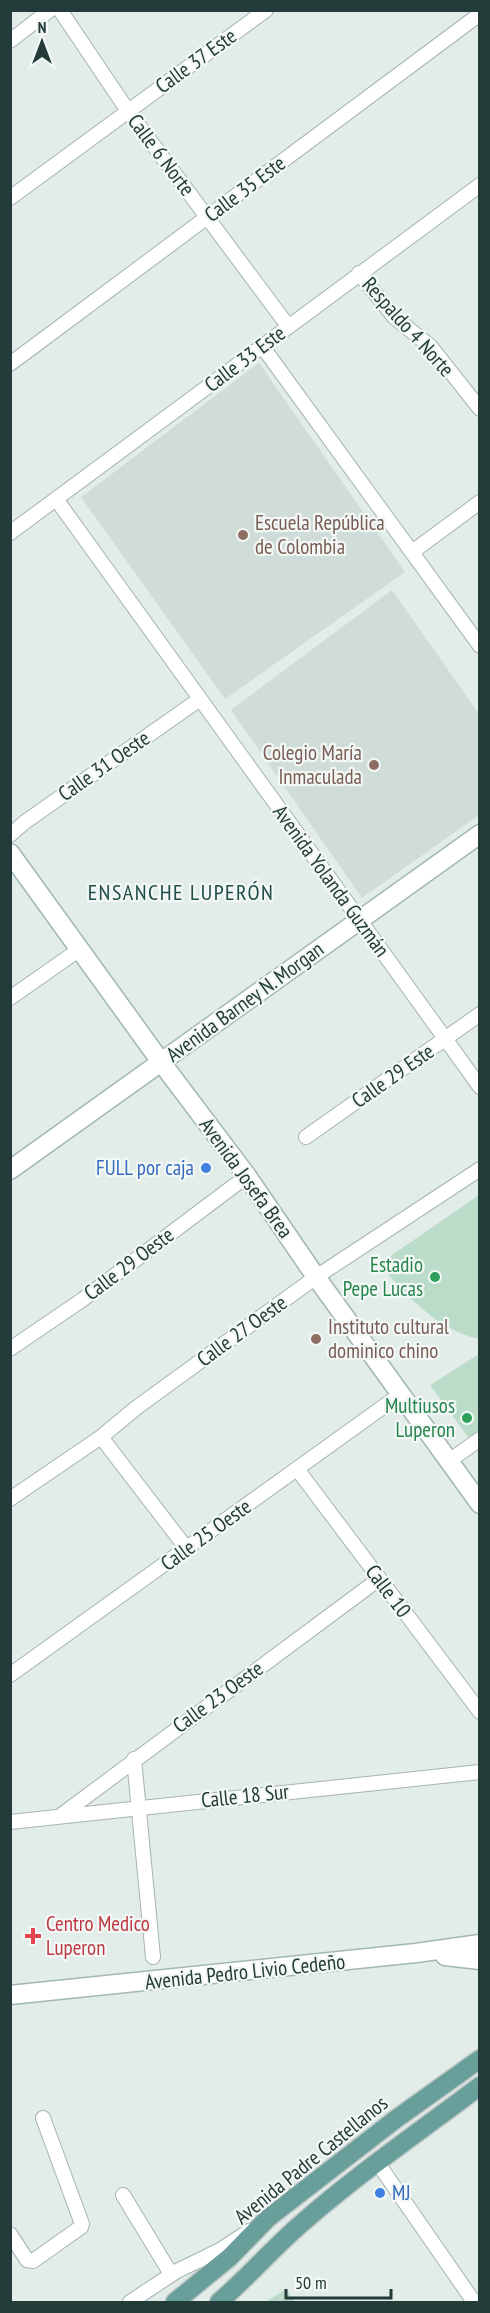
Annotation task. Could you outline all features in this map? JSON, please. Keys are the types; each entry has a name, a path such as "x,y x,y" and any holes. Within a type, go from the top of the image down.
{"main road":[{"name":"Avenida Barney N. Morgan","path":"10,1170 480,834"},
{"name":"Avenida Josefa Brea","path":"10,853 161,1062 247,1176 316,1277 480,1504"},
{"name":"Avenida Pedro Livio Cedeño","path":"10,1995 416,1953 480,1944"},
{"path":"416,1953 480,1960"},
{"name":"Avenida Padre Castellanos","path":"175,2302 230,2257 268,2218 396,2119 480,2059"},
{"name":"Avenida Padre Castellanos","path":"219,2302 253,2273 301,2224 377,2162 480,2086"}],"street":[{"path":"10,41 50,10"},
{"name":"Calle 6 Norte","path":"60,10 128,111 288,326"},
{"name":"Calle 37 Este","path":"10,198 266,10"},
{"name":"Calle 35 Este","path":"10,364 480,14"},
{"name":"Calle 33 Este","path":"10,533 480,185"},
{"name":"Respaldo 4 Norte","path":"359,273 394,317 431,347 480,409"},
{"path":"262,346 480,646"},
{"name":"Avenida Yolanda Guzmán","path":"56,499 480,1087"},
{"path":"412,552 480,502"},
{"name":"Calle 31 Oeste","path":"10,835 25,822 200,699"},
{"path":"10,998 80,949"},
{"name":"Calle 29 Este","path":"306,1137 480,1014"},
{"name":"Calle 27 Oeste","path":"12,1496 101,1437 136,1408 316,1277 480,1169"},
{"name":"Calle 29 Oeste","path":"10,1349 82,1300 247,1176"},
{"name":"Calle 25 Oeste","path":"10,1675 401,1394"},
{"path":"101,1437 187,1549"},
{"path":"449,1461 480,1438"},
{"name":"Calle 10","path":"297,1469 480,1712"},
{"name":"Calle 23 Oeste","path":"59,1817 379,1579"},
{"path":"134,1759 153,1957"},
{"name":"Calle 18 Sur","path":"10,1822 480,1772"},
{"path":"10,2234 27,2260 33,2261 82,2224 43,2118"},
{"path":"377,2162 474,2302"},
{"path":"123,2195 171,2274"},
{"path":"130,2302 171,2274 220,2250 268,2218"}],"shaded area":[{"name":"Escuela República de Colombia","path":"259,363 405,572 225,699 81,497"},
{"name":"Colegio María Inmaculada","path":"392,590 479,714 479,815 362,898 231,710"}],"green space":[{"name":"Estadio Pepe Lucas","path":"479,1195 479,1339 449,1328 423,1310 379,1264"},
{"name":"Multiusos Luperon","path":"479,1354 479,1452 430,1385"},
{"path":"286,2289 295,2302 265,2302"}],"place":[{"name":"Escuela República de Colombia","path":"243,535"},
{"name":"Colegio María Inmaculada","path":"374,765"},
{"name":"FULL por caja","path":"206,1168"},
{"name":"Estadio Pepe Lucas","path":"435,1277"},
{"name":"Instituto cultural dominico chino","path":"316,1339"},
{"name":"Multiusos Luperon","path":"467,1418"},
{"name":"Centro Medico Luperon","path":"33,1936"},
{"name":"MJ","path":"380,2193"}],"district":[{"name":"ENSANCHE LUPERÓN","path":"181,892"}]}
